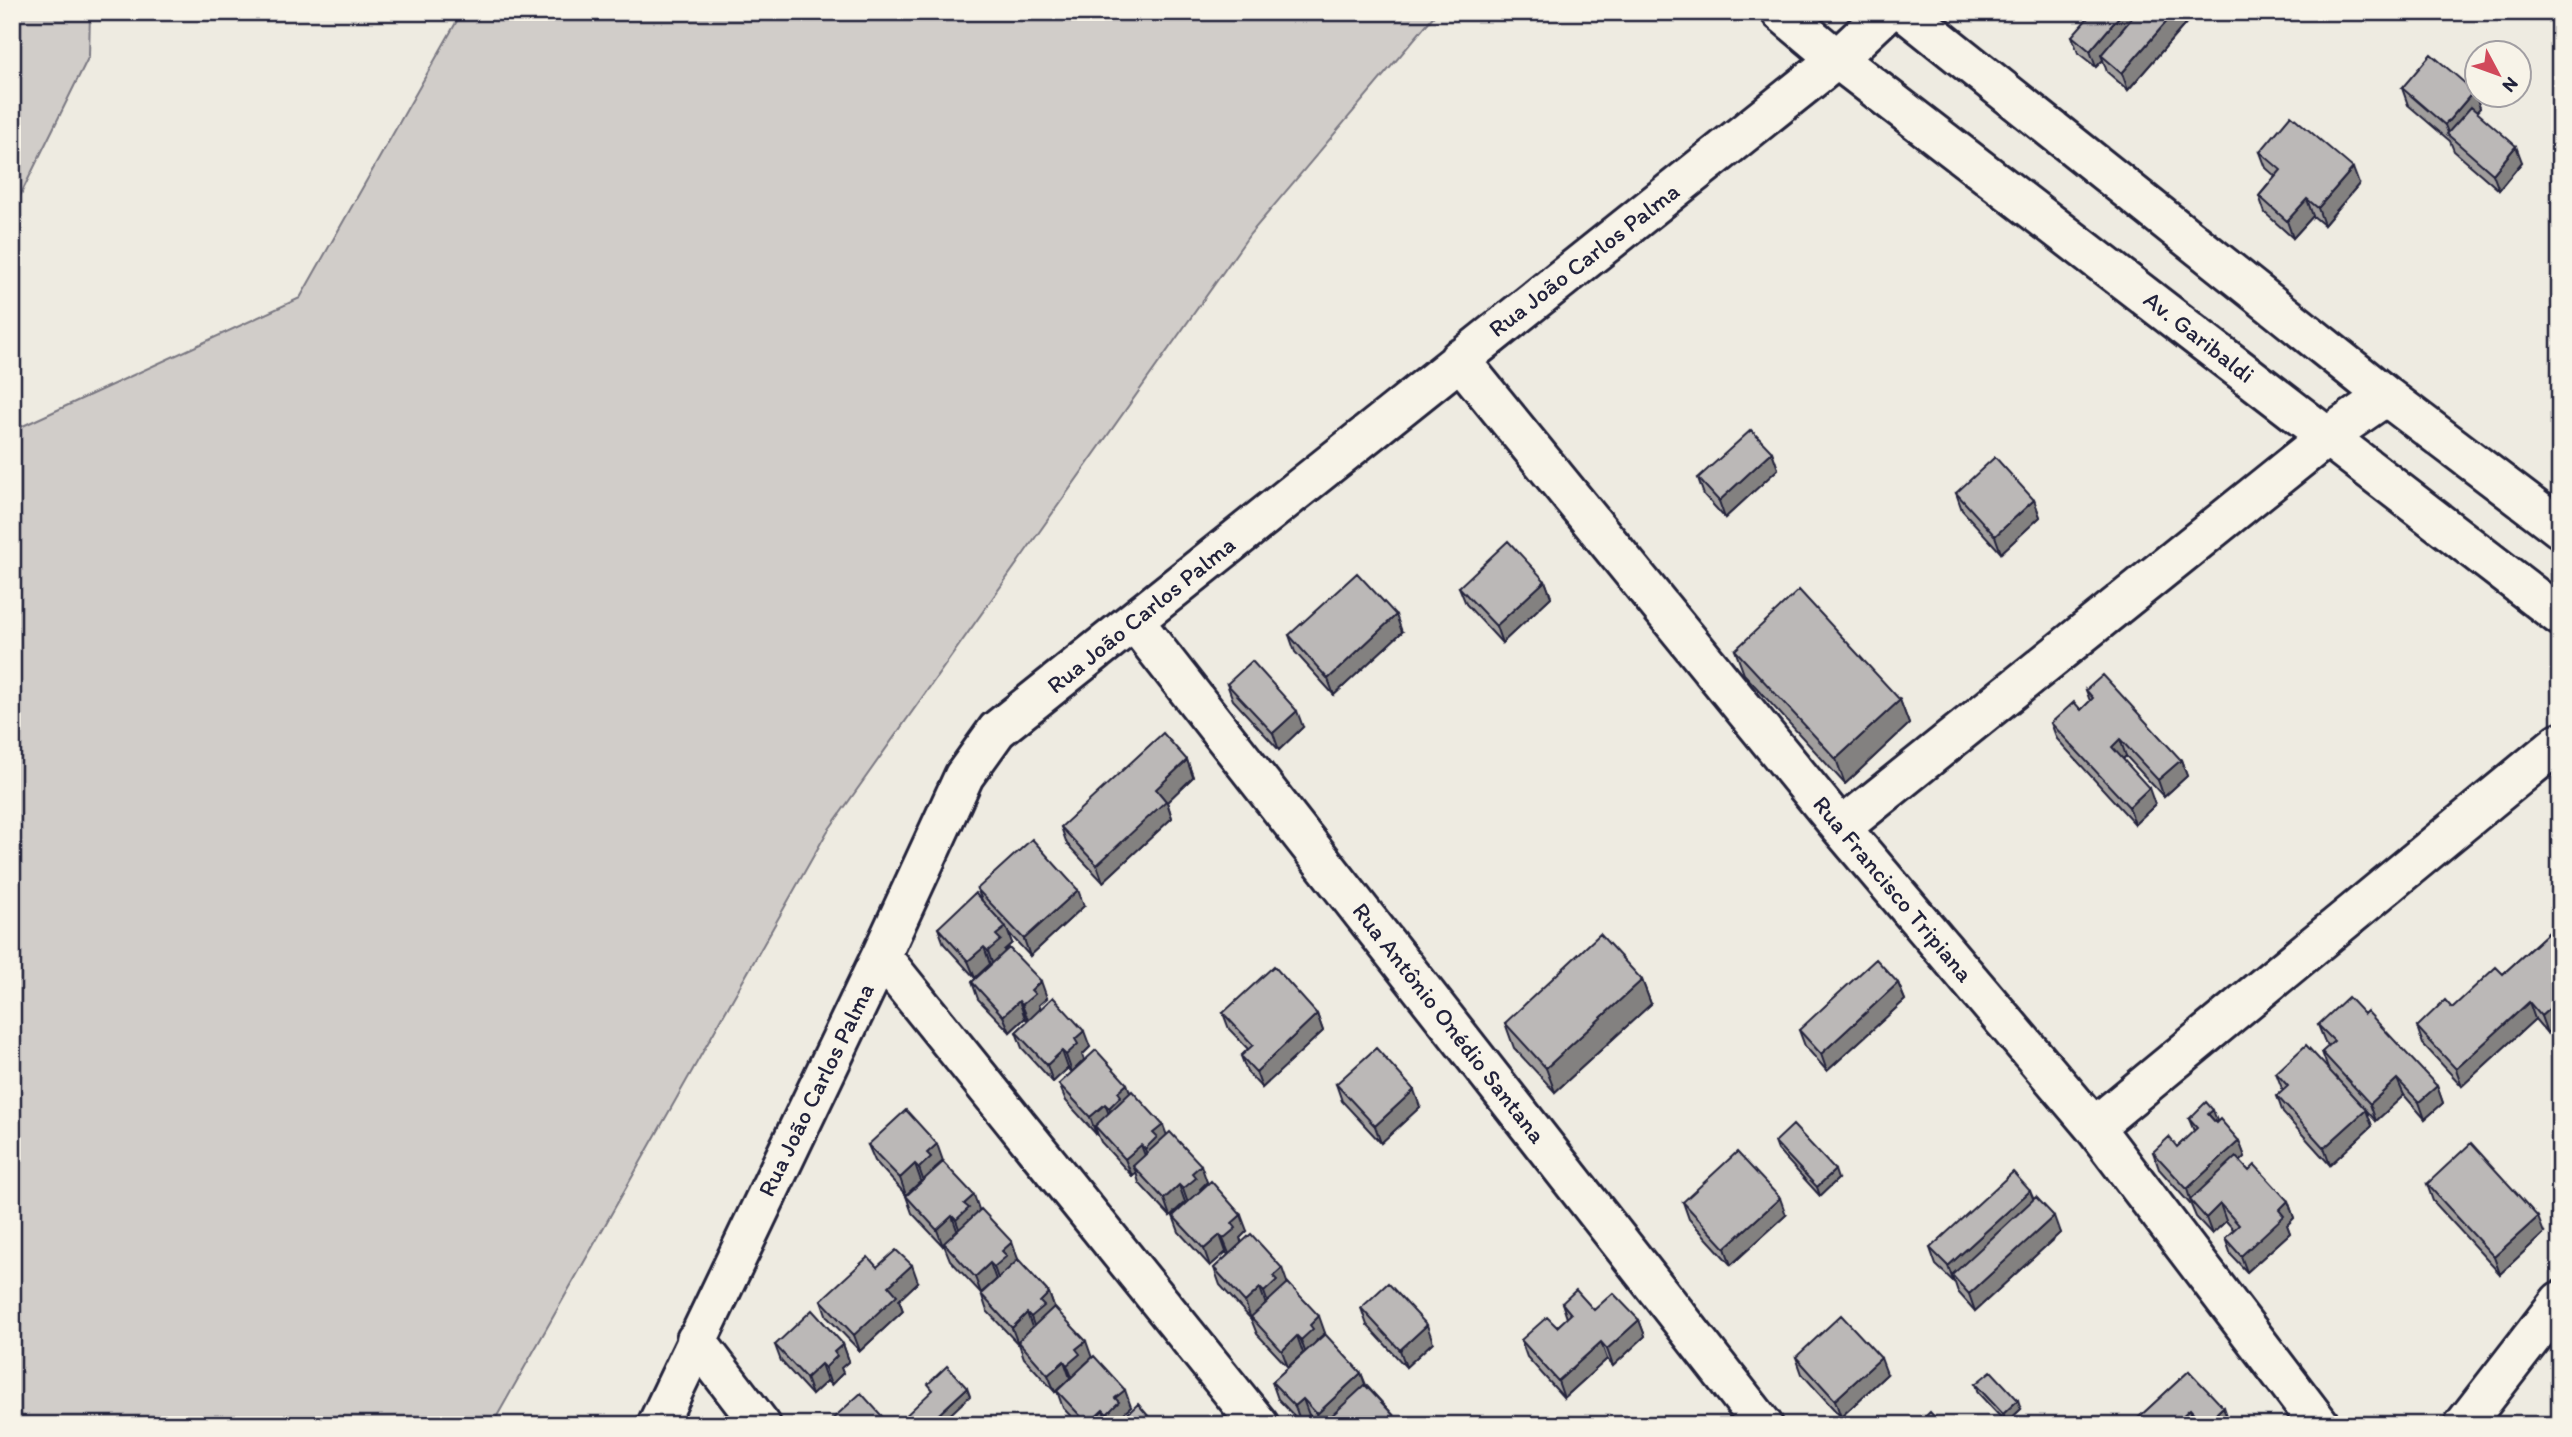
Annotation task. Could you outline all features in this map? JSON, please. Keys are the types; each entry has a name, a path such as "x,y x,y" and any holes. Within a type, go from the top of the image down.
{"street":[{"name":"Av. Garibaldi","path":"1781,12 1838,59 2560,616"},
{"name":"Rua João Carlos Palma","path":"657,1425 964,776 997,730 1838,59 1887,12"},
{"path":"1905,12 2386,396 2560,528"},
{"name":"Rua Francisco Tripiana","path":"1459,359 1841,828 2094,1127 2320,1425"},
{"path":"1841,828 2328,436 2386,396"},
{"name":"Rua Antônio Onédio Santana","path":"1134,621 1763,1425"},
{"path":"2094,1127 2560,743"},
{"path":"881,956 1259,1425"},
{"path":"2465,1425 2560,1301"},
{"path":"696,1340 761,1425"}],"shaded area":[{"path":"12,12 90,12 89,56 12,212"},
{"path":"462,12 1437,12 1250,234 827,832 492,1425 12,1425 12,431 300,298"}],"building":[{"path":"2093,12 2123,12 2090,51 2072,36"},
{"path":"2137,12 2175,12 2122,73 2101,55"},
{"path":"2431,54 2464,82 2464,103 2445,125 2402,88"},
{"path":"2472,108 2516,146 2493,174 2447,134"},
{"path":"2291,115 2353,168 2318,208 2307,199 2287,221 2259,196 2281,170 2260,152"},
{"path":"1751,430 1772,452 1719,501 1698,478"},
{"path":"1995,457 2034,500 1995,536 1956,493"},
{"path":"1508,541 1545,581 1496,626 1459,587"},
{"path":"1357,573 1396,615 1328,679 1289,635"},
{"path":"1799,590 1900,700 1836,759 1735,650"},
{"path":"1252,661 1297,711 1273,733 1227,684"},
{"path":"2103,675 2181,760 2158,780 2120,739 2112,747 2149,788 2129,807 2051,723 2074,702 2081,710 2093,698 2086,690"},
{"path":"1163,733 1187,760 1156,789 1166,801 1097,865 1061,827"},
{"path":"1032,839 1078,890 1024,939 977,889"},
{"path":"975,893 1006,927 996,935 1001,940 988,951 984,947 968,961 938,928"},
{"path":"2548,933 2560,945 2560,999 2541,1016 2529,1002 2456,1069 2417,1027 2445,1000 2452,1008 2496,967 2503,974"},
{"path":"1600,934 1642,980 1546,1068 1505,1023"},
{"path":"1009,948 1041,981 1031,990 1035,994 1022,1005 1019,1001 1003,1016 972,982"},
{"path":"1876,959 1898,983 1821,1054 1799,1030"},
{"path":"1274,966 1317,1014 1256,1072 1241,1056 1253,1045 1223,1013"},
{"path":"1053,997 1084,1031 1075,1039 1078,1044 1066,1055 1062,1051 1047,1065 1016,1032"},
{"path":"2348,997 2364,1014 2367,1011 2437,1086 2419,1102 2397,1079 2370,1104 2322,1052 2334,1041 2318,1025"},
{"path":"2306,1045 2366,1110 2324,1148 2277,1096 2288,1086 2276,1073"},
{"path":"1376,1048 1414,1090 1375,1126 1336,1084"},
{"path":"1096,1050 1127,1084 1118,1092 1121,1096 1109,1108 1105,1104 1090,1117 1059,1084"},
{"path":"1132,1091 1163,1125 1153,1133 1157,1137 1145,1149 1141,1145 1125,1159 1095,1126"},
{"path":"2206,1102 2213,1110 2208,1114 2216,1123 2220,1119 2239,1141 2187,1189 2153,1152 2169,1137 2177,1147 2197,1128 2189,1119"},
{"path":"906,1110 937,1144 927,1153 931,1157 919,1168 915,1164 900,1178 868,1145"},
{"path":"1793,1125 1835,1170 1817,1187 1775,1142"},
{"path":"1170,1132 1201,1165 1192,1173 1196,1178 1183,1189 1179,1185 1164,1199 1133,1166"},
{"path":"2471,1143 2538,1217 2494,1257 2427,1184"},
{"path":"1737,1152 1780,1198 1725,1248 1683,1202"},
{"path":"2236,1157 2249,1171 2255,1165 2288,1201 2279,1210 2284,1216 2241,1256 2225,1238 2239,1225 2220,1204 2206,1218 2190,1200"},
{"path":"943,1162 974,1195 964,1204 969,1208 956,1220 952,1216 937,1230 906,1196"},
{"path":"2013,1172 2030,1191 1948,1266 1930,1248"},
{"path":"1211,1181 1241,1215 1232,1223 1236,1228 1223,1239 1220,1235 1204,1249 1173,1216"},
{"path":"2036,1197 2054,1216 1969,1294 1952,1275"},
{"path":"981,1209 1012,1242 1002,1251 1007,1256 994,1267 990,1263 975,1277 944,1243"},
{"path":"1251,1234 1282,1268 1273,1276 1277,1280 1264,1292 1260,1288 1245,1302 1214,1268"},
{"path":"896,1250 912,1265 889,1286 897,1295 854,1335 821,1300 868,1257 877,1267"},
{"path":"1018,1260 1049,1293 1040,1302 1044,1306 1031,1317 1027,1313 1012,1328 981,1294"},
{"path":"1288,1283 1319,1316 1310,1325 1313,1329 1301,1340 1297,1336 1282,1351 1251,1317"},
{"path":"1388,1283 1427,1325 1400,1350 1361,1308"},
{"path":"1576,1290 1594,1310 1613,1293 1639,1320 1607,1349 1601,1342 1558,1381 1521,1340 1547,1317 1557,1327 1571,1314 1562,1303"},
{"path":"1054,1307 1086,1341 1076,1349 1080,1354 1067,1365 1064,1361 1048,1375 1018,1341"},
{"path":"812,1310 843,1344 834,1352 837,1356 825,1368 821,1364 806,1378 775,1345"},
{"path":"1841,1315 1881,1358 1835,1400 1796,1357"},
{"path":"1325,1334 1361,1373 1317,1414 1303,1399 1295,1406 1272,1382"},
{"path":"1094,1356 1125,1390 1115,1398 1119,1402 1107,1414 1103,1410 1088,1424 1057,1391"},
{"path":"947,1366 967,1388 927,1425 902,1425 899,1422 933,1390 928,1384"},
{"path":"1991,1371 2018,1400 2003,1414 1975,1384"},
{"path":"2189,1371 2223,1407 2204,1425 2192,1425 2198,1418 2190,1409 2180,1418 2186,1425 2142,1425 2137,1419"},
{"path":"1365,1385 1396,1418 1389,1425 1333,1425 1328,1419"},
{"path":"861,1393 890,1425 828,1423"},
{"path":"1138,1404 1156,1425 1116,1425"},
{"path":"1930,1412 1942,1425 1917,1425"}]}
